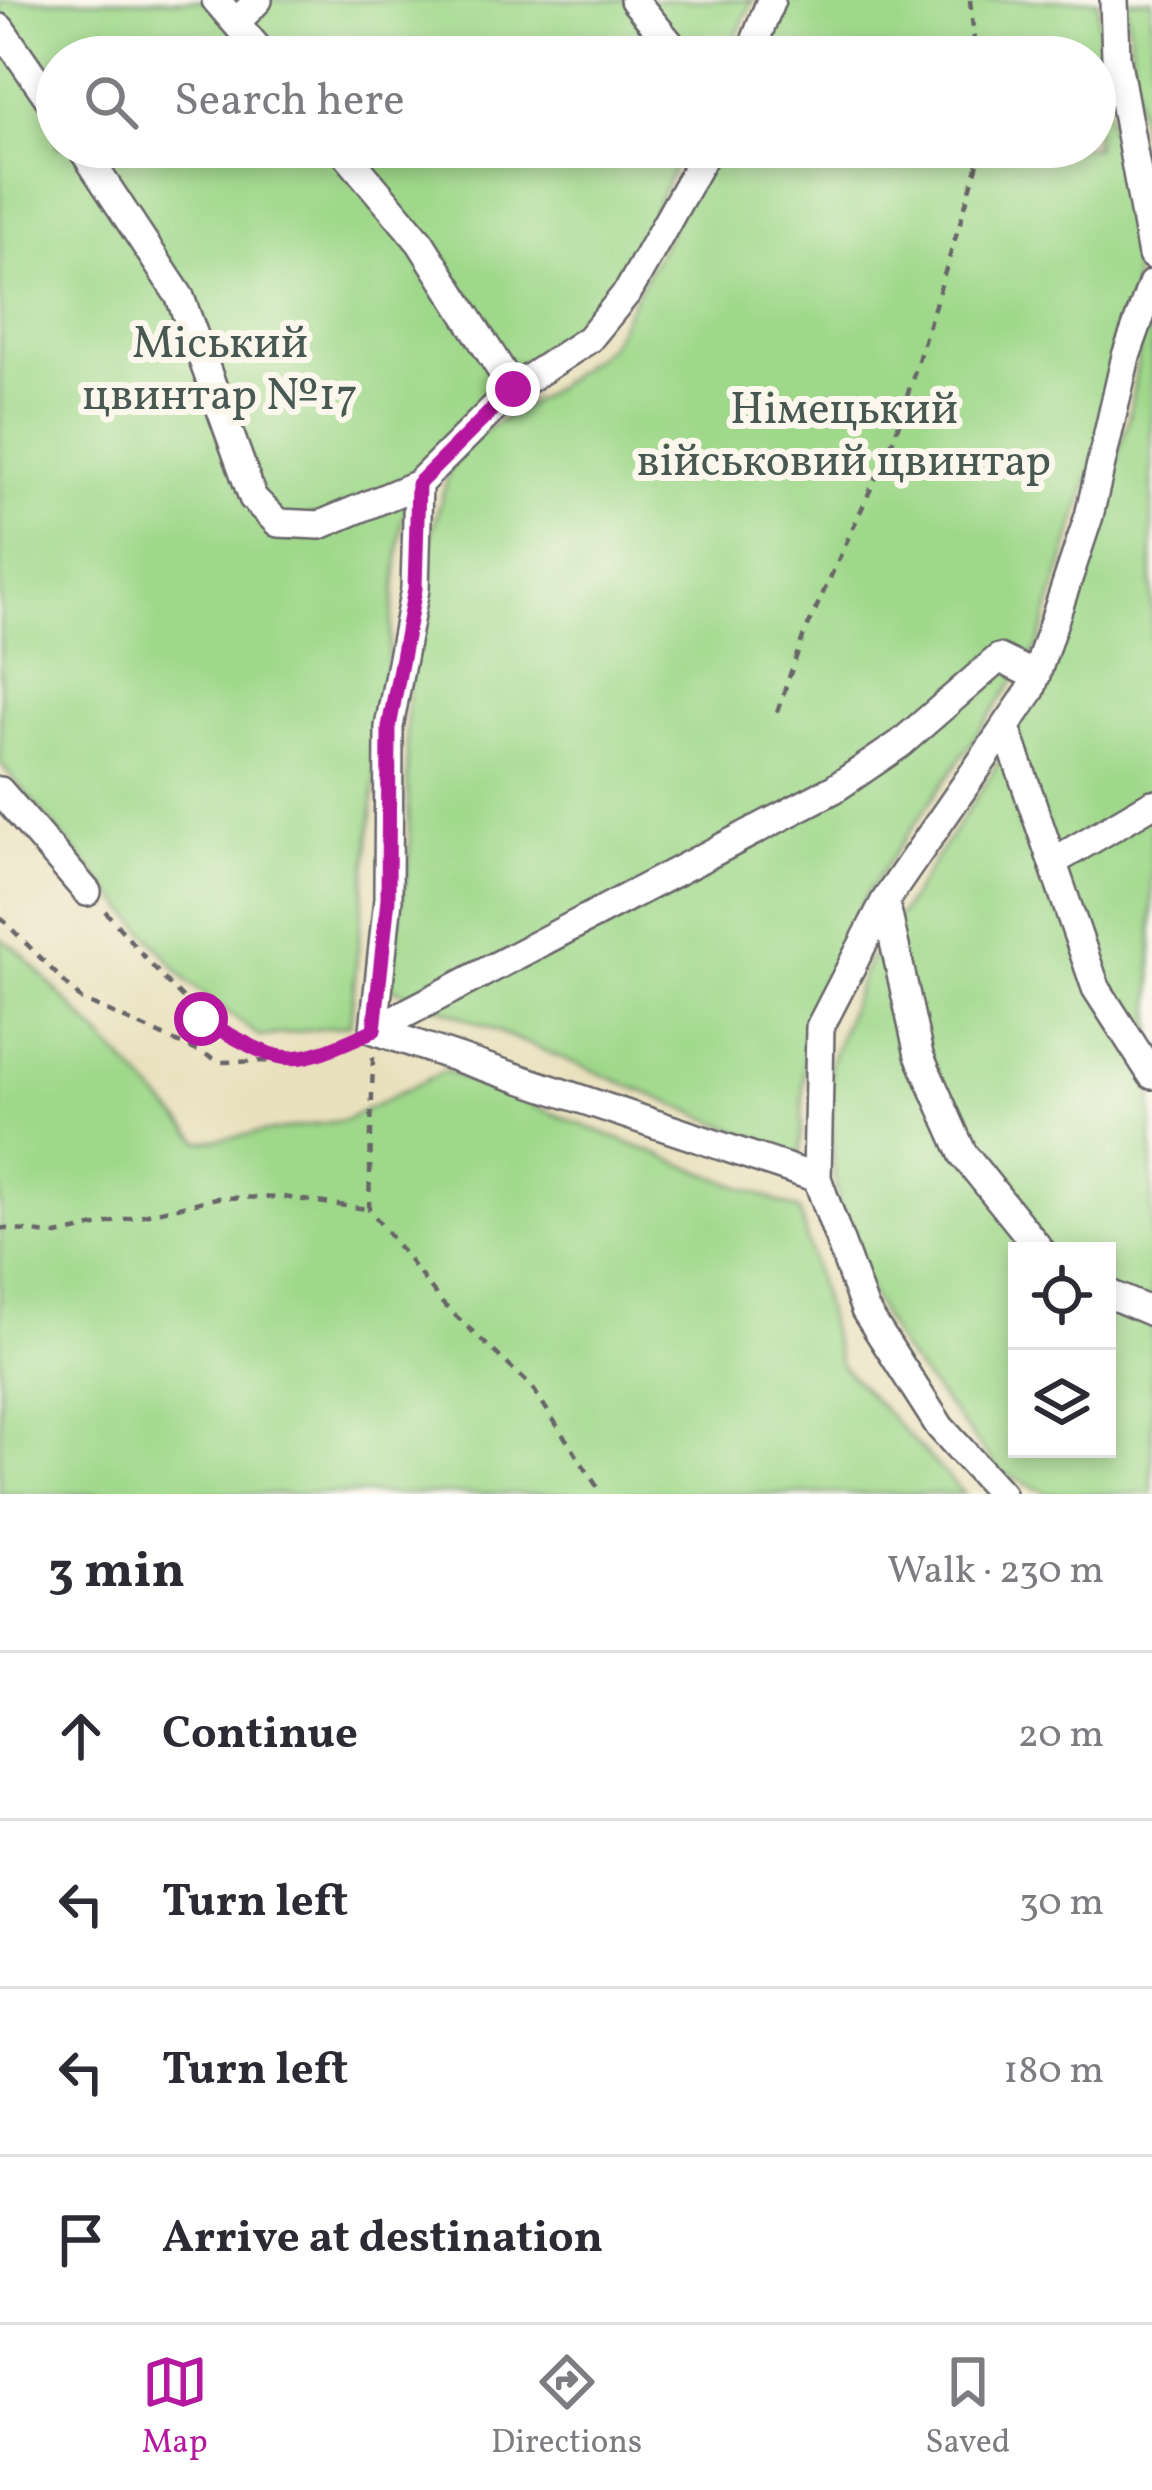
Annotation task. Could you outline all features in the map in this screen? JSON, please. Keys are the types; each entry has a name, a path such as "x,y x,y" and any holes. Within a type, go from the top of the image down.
{"lane":[{"path":"216,0 247,36"},
{"path":"236,23 258,0"},
{"path":"634,0 664,36"},
{"path":"757,36 771,0"},
{"path":"1114,0 1115,36"},
{"path":"0,28 36,80"},
{"path":"1116,57 1152,255"},
{"path":"95,168 180,297 253,498 278,523 320,525 418,484 513,389 589,339 629,290 697,168"},
{"path":"358,168 420,242 513,389"},
{"path":"1001,1494 940,1427 865,1310 817,1178 820,1027 884,901 1006,728 1036,676 1089,516 1126,356 1152,284"},
{"path":"374,1030 388,899 389,727 415,589 418,484"},
{"path":"374,1030 834,790 900,744 999,658 1036,676"},
{"path":"1006,728 1096,988 1152,1075"},
{"path":"0,791 87,892"},
{"path":"1053,862 1152,803"},
{"path":"884,901 919,1055 963,1154 1034,1242"},
{"path":"374,1030 817,1178"},
{"path":"1116,1297 1152,1312"}],"path":[{"path":"970,0 974,36"},
{"path":"777,712 802,638 895,436 977,168"},
{"path":"87,892 201,1019 279,1061"},
{"path":"0,917 82,1000 222,1062 320,1055 374,1030 369,1209 443,1304 532,1388 602,1494"},
{"path":"0,1228 57,1235 217,1198 283,1197 369,1209"}],"green space":[{"name":"Міський цвинтар №17","path":"0,0 753,0 736,36 36,36 36,168 674,168 613,297 530,362 419,474 402,521 350,1025 260,1037 188,982 0,763"},
{"name":"Німецький військовий цвинтар","path":"775,0 1098,0 1100,36 762,36"},
{"path":"1126,0 1152,0 1152,235"},
{"name":"Німецький військовий цвинтар","path":"1116,154 1135,254 1134,294 1108,415 1038,646 864,898 806,1038 800,1156 387,986 410,855 406,729 411,642 426,553 451,465 468,441 553,389 609,346 703,168 1116,168"},
{"path":"1152,269 1152,1494 1049,1494 1001,1472 899,1347 851,1257 834,1178 830,1065 865,968 992,773 1055,654 1128,422"},
{"path":"0,938 19,951 201,1142 345,1120 445,1071 799,1210 840,1364 964,1494 0,1494"}],"route":[{"path":"201,1019 279,1061 320,1055 374,1030 388,899 389,727 415,589 418,484 513,389"}]}
